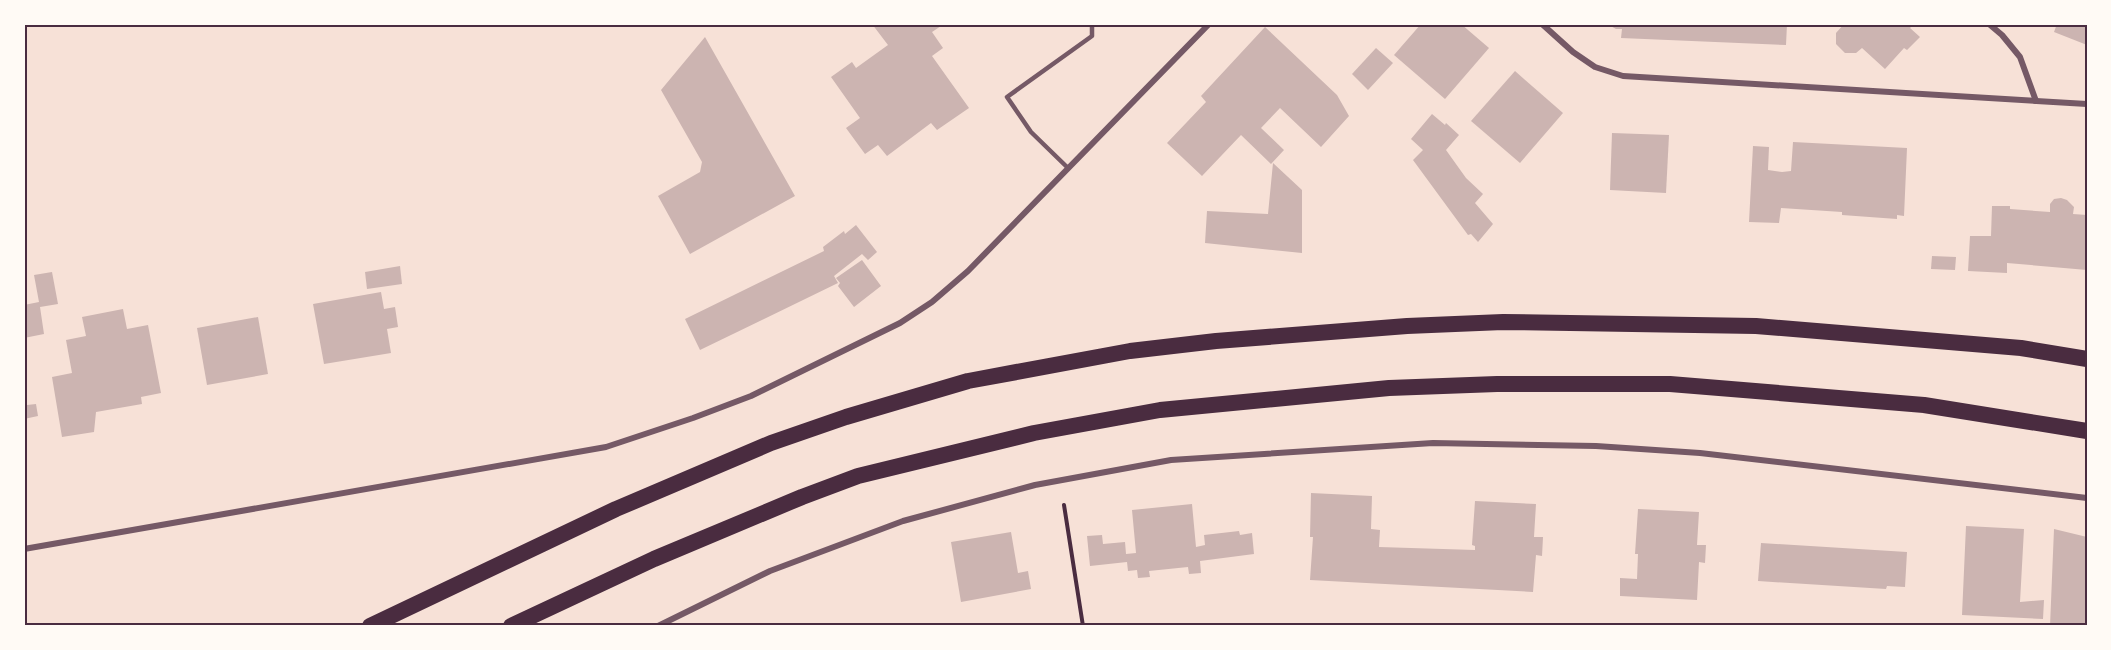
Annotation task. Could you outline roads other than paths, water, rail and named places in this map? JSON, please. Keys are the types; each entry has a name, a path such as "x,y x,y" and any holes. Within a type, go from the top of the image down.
{"highway":[{"path":"370,626 616,509 793,436 846,417 968,381 1130,351 1216,341 1383,328 1503,322 1755,326 2020,348 2087,350"},
{"path":"2020,348 2087,359"},
{"path":"511,626 654,558 802,496 858,476 1035,433 1160,410 1389,388 1497,384 1670,384 1924,405 2087,431"}],"street":[{"path":"24,549 606,447 751,396 900,323 932,302 968,271 1209,24"},
{"path":"1542,24 1573,52 1595,67 1623,76 2087,104"},
{"path":"1989,24 2002,35 2020,57 2036,101"},
{"path":"658,626 770,571 903,521 1035,485 1171,460 1433,443 1596,446 1700,453 2087,498"}],"lane":[{"path":"1068,168 1030,132 1007,97 1092,36 1092,24"}]}
